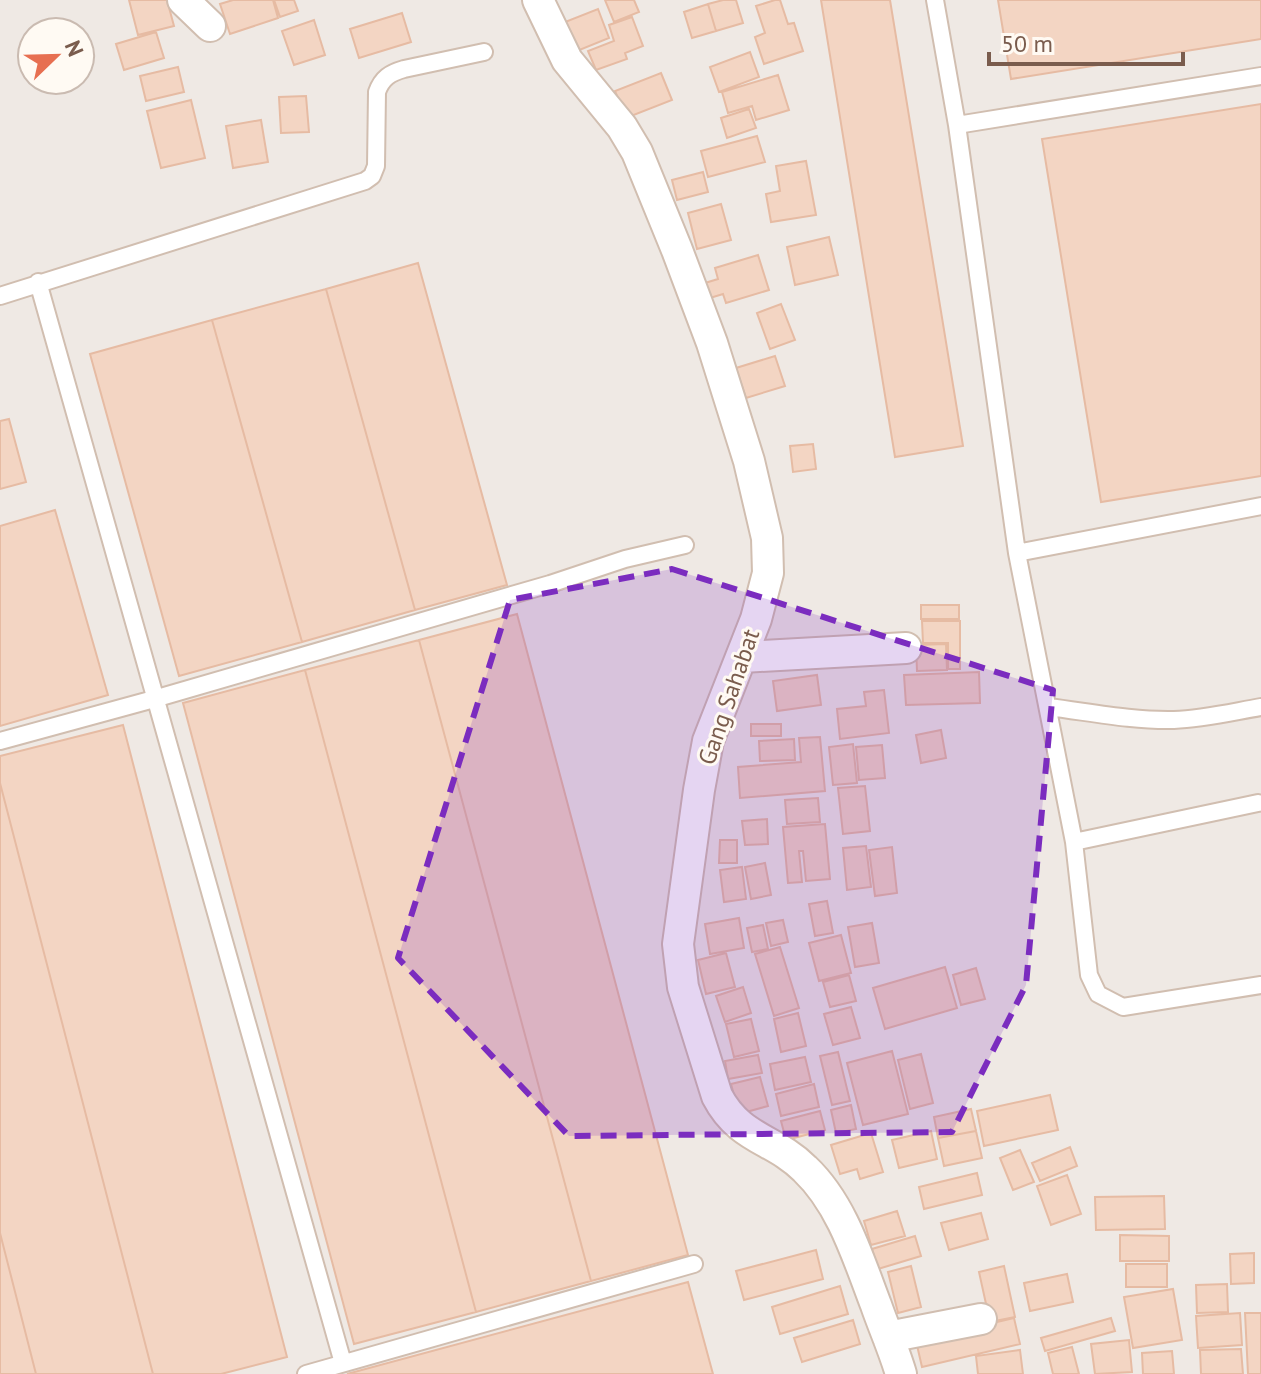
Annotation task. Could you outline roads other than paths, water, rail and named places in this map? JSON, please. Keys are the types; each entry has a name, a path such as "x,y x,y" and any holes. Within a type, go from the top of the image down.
{"street":[{"path":"183,0 210,26"},
{"name":"Gang Sahabat","path":"538,0 567,60 622,127 637,152 712,343 767,538 768,573 743,657 708,741 678,944 683,987 717,1096 725,1111 741,1127 804,1167 832,1202 858,1258 901,1374"},
{"path":"743,657 906,648"},
{"path":"888,1337 981,1319"}],"lane":[{"path":"935,0 957,125 1017,553 1074,842 1089,975 1098,994 1123,1007 1261,985"},
{"path":"0,296 365,181 372,176 376,166 377,92 381,81 404,69 484,52"},
{"path":"957,125 1261,76"},
{"path":"38,282 343,1363"},
{"path":"1017,553 1261,506"},
{"path":"0,741 154,699 625,559 685,545"},
{"path":"1048,707 1140,719 1173,720 1261,707"},
{"path":"1074,842 1258,803"},
{"path":"306,1374 694,1264"}]}
